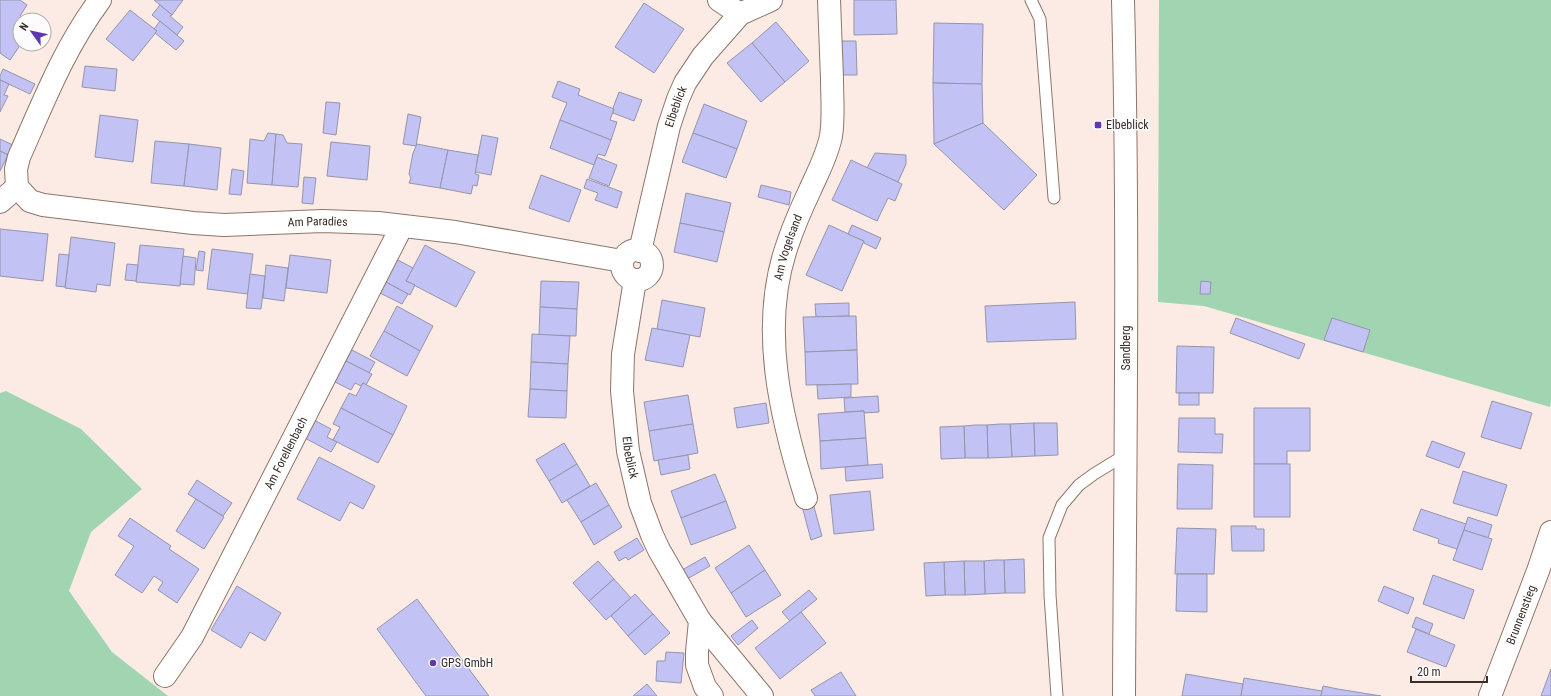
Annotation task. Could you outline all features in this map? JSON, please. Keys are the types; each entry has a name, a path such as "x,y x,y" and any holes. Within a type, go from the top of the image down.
{"street":[{"path":"0,202 17,187 16,169 19,157 54,78 72,41 100,0"},
{"path":"719,0 740,14"},
{"name":"Elbeblick","path":"762,696 700,621 652,535 640,503 629,456 624,415 622,374 625,338 635,280 646,277 650,273 652,267 652,261 646,253 631,256 678,99 685,83 703,56 740,14 771,0"},
{"name":"Am Vogelsand","path":"806,498 784,419 774,343 774,324 777,286 784,255 800,214 824,162 831,136 832,95 829,0"},
{"name":"Sandberg","path":"1123,0 1126,145 1124,696"},
{"name":"Am Paradies","path":"17,187 30,201 43,205 193,223 231,225 323,221 364,222 455,232 631,256"},
{"name":"Am Forellenbach","path":"165,676 192,637 402,226"},
{"name":"Brunnenstieg","path":"1490,696 1538,572 1551,532"},
{"path":"700,621 697,664 705,687 712,696"}],"lane":[{"path":"1031,0 1040,19 1054,198"},
{"path":"1057,696 1050,595 1049,538 1062,505 1079,486 1094,474 1125,455"}],"green space":[{"path":"1159,0 1551,0 1550,407 1204,306 1158,302"},
{"path":"6,391 81,429 142,489 91,532 69,591 112,652 168,696 0,696 0,393"}],"building":[{"path":"0,0 20,0 27,5 23,12 12,12 12,52 16,52 10,60 0,53"},
{"path":"154,0 183,0 172,15"},
{"path":"854,0 896,0 897,34 854,35"},
{"path":"644,3 684,29 654,73 615,47"},
{"path":"160,5 183,27 177,35 152,15"},
{"path":"130,10 157,31 133,61 106,39"},
{"path":"160,21 184,41 176,50 155,33 157,31 154,29"},
{"path":"776,22 809,61 785,82 752,43"},
{"path":"934,23 983,24 982,84 933,83"},
{"path":"841,41 856,41 857,75 841,75"},
{"path":"752,43 785,82 761,102 727,63"},
{"path":"85,66 117,69 115,91 82,87"},
{"path":"3,69 35,84 30,94 0,80"},
{"path":"0,80 9,84 4,95 8,96 0,112"},
{"path":"558,81 580,89 578,95 614,109 610,120 617,122 611,140 560,120 567,103 552,97"},
{"path":"933,83 982,84 983,123 934,144"},
{"path":"619,92 642,100 634,121 613,113 613,108"},
{"path":"326,102 340,103 336,135 323,133"},
{"path":"704,104 747,121 737,149 693,133"},
{"path":"408,114 421,117 416,146 403,144"},
{"path":"100,115 138,120 133,162 95,157"},
{"path":"560,120 611,140 605,156 598,154 594,165 550,148"},
{"path":"983,123 1037,175 1004,210 934,144"},
{"path":"268,133 276,134 272,185 247,183 250,139 264,141"},
{"path":"693,133 737,149 726,178 682,162"},
{"path":"276,134 283,135 287,143 302,144 298,187 272,185"},
{"path":"482,135 498,138 491,175 475,172"},
{"path":"0,139 13,145 8,155 0,151"},
{"path":"155,141 189,144 184,186 151,183"},
{"path":"331,142 370,146 367,180 327,176"},
{"path":"189,144 221,148 217,190 184,186"},
{"path":"417,144 448,150 440,188 409,183 411,178 409,174 413,153"},
{"path":"448,150 478,155 475,174 479,175 477,186 473,185 471,194 440,188"},
{"path":"0,151 8,155 0,171"},
{"path":"875,153 906,155 906,164 898,182 867,168"},
{"path":"597,157 617,165 609,186 589,178"},
{"path":"851,160 902,184 895,201 888,198 877,221 832,200"},
{"path":"232,169 244,171 241,195 229,194"},
{"path":"541,175 581,190 569,222 529,208"},
{"path":"304,177 316,178 313,204 302,203"},
{"path":"587,179 622,192 617,208 595,200 598,193 584,188"},
{"path":"761,185 791,192 789,205 758,197"},
{"path":"686,193 731,203 724,232 680,223"},
{"path":"680,223 724,232 717,262 674,252"},
{"path":"829,225 864,241 842,291 806,275"},
{"path":"852,225 881,238 876,249 864,243 864,241 848,234"},
{"path":"0,229 48,234 43,281 0,276"},
{"path":"71,237 115,243 110,286 97,284 96,292 65,288"},
{"path":"140,245 184,249 180,286 136,282"},
{"path":"425,245 475,272 456,307 406,281"},
{"path":"212,249 253,254 248,294 207,289"},
{"path":"199,251 205,252 203,271 196,270"},
{"path":"59,254 69,255 65,287 56,286"},
{"path":"290,255 331,260 327,293 286,288"},
{"path":"183,256 196,258 194,285 180,284"},
{"path":"396,259 413,268 406,281 415,285 410,295 384,281"},
{"path":"127,264 138,265 136,281 125,280"},
{"path":"266,265 288,268 284,301 263,298"},
{"path":"250,274 265,276 261,309 246,308"},
{"path":"384,281 408,294 402,304 378,292"},
{"path":"541,281 579,282 577,309 540,307"},
{"path":"1201,281 1211,282 1210,294 1200,294"},
{"path":"662,300 705,308 700,337 657,329"},
{"path":"1075,302 1076,339 987,342 985,306"},
{"path":"849,303 849,316 816,317 815,304"},
{"path":"397,306 433,326 420,351 384,331"},
{"path":"540,307 577,309 576,336 539,335"},
{"path":"856,316 857,350 805,352 803,317"},
{"path":"1236,318 1305,344 1299,359 1230,333"},
{"path":"1332,318 1370,330 1363,352 1324,340"},
{"path":"652,328 690,335 683,367 645,360"},
{"path":"384,331 420,351 407,376 370,356"},
{"path":"532,334 570,336 568,364 531,362"},
{"path":"1177,346 1214,347 1213,393 1176,393"},
{"path":"350,349 375,362 369,373 344,360"},
{"path":"857,350 858,384 806,385 805,352"},
{"path":"344,360 372,374 366,385 363,383 361,386 355,383 351,390 333,381"},
{"path":"531,362 568,364 567,391 530,389"},
{"path":"363,383 407,406 393,435 341,408 349,393 356,396"},
{"path":"851,384 851,397 818,399 817,385"},
{"path":"530,389 567,391 566,418 528,417"},
{"path":"1179,393 1199,393 1199,405 1179,405"},
{"path":"688,395 693,424 649,431 644,402"},
{"path":"878,396 879,412 845,412 844,398"},
{"path":"1492,401 1532,413 1521,449 1481,437"},
{"path":"766,403 769,423 737,428 734,408"},
{"path":"341,408 393,435 378,463 333,440 340,427 333,424"},
{"path":"1254,408 1310,408 1310,451 1287,451 1287,464 1254,464"},
{"path":"864,411 866,438 820,441 818,414"},
{"path":"1179,418 1215,418 1215,434 1223,434 1222,453 1178,452"},
{"path":"312,419 331,429 327,437 337,442 331,452 303,437"},
{"path":"1034,423 1035,456 1012,457 1010,424"},
{"path":"1034,423 1057,423 1058,455 1035,456"},
{"path":"693,424 698,453 654,461 649,431"},
{"path":"1010,424 1012,457 988,458 987,425"},
{"path":"987,425 988,458 965,458 964,426"},
{"path":"964,426 965,458 941,459 940,427"},
{"path":"866,438 868,465 821,469 820,441"},
{"path":"1432,441 1465,453 1459,468 1426,456"},
{"path":"564,443 577,464 549,481 536,460"},
{"path":"688,455 690,469 661,475 658,460"},
{"path":"319,457 375,486 363,509 350,502 340,521 297,499"},
{"path":"577,464 590,486 562,503 549,481"},
{"path":"882,464 883,478 846,481 845,467"},
{"path":"1178,464 1213,465 1212,509 1177,509"},
{"path":"1254,464 1290,464 1290,517 1254,517"},
{"path":"1463,471 1507,485 1497,516 1453,503"},
{"path":"715,474 726,501 681,518 671,491"},
{"path":"197,480 232,503 223,516 188,494"},
{"path":"596,483 609,505 581,522 567,500"},
{"path":"870,491 874,530 834,534 830,495"},
{"path":"196,499 224,517 204,549 176,531"},
{"path":"726,501 736,528 691,545 681,518"},
{"path":"813,503 822,536 811,540 802,506"},
{"path":"609,505 622,527 594,545 581,522"},
{"path":"1421,509 1466,524 1457,549 1438,543 1439,539 1413,530"},
{"path":"1468,517 1492,525 1488,538 1464,530"},
{"path":"130,518 171,546 169,549 199,569 177,603 158,590 163,582 154,576 142,593 115,575 134,546 118,536"},
{"path":"1231,526 1256,526 1256,529 1264,529 1264,551 1232,551"},
{"path":"1177,528 1216,529 1214,574 1175,574"},
{"path":"1464,530 1492,539 1482,570 1453,560"},
{"path":"637,538 644,550 628,560 626,557 619,561 614,552"},
{"path":"749,545 765,570 731,593 715,568"},
{"path":"705,557 710,566 687,579 682,570"},
{"path":"1024,559 1025,593 1005,593 1004,560"},
{"path":"1004,560 1005,593 985,594 984,561"},
{"path":"598,561 614,579 589,601 573,583"},
{"path":"964,561 984,561 985,594 965,595"},
{"path":"964,561 965,595 945,595 944,562"},
{"path":"944,562 945,595 926,596 924,563"},
{"path":"765,570 781,595 746,617 731,593"},
{"path":"1177,574 1207,574 1207,612 1176,611"},
{"path":"1433,575 1474,590 1464,619 1423,604"},
{"path":"614,579 631,598 606,620 589,601"},
{"path":"237,586 281,613 265,641 250,632 241,648 211,630"},
{"path":"1384,586 1414,598 1408,614 1378,601"},
{"path":"809,590 817,599 790,621 782,612"},
{"path":"635,594 653,614 628,636 611,616"},
{"name":"GPS GmbH","path":"417,599 489,696 426,696 377,629"},
{"path":"801,612 826,643 780,679 755,648"},
{"path":"653,614 670,633 645,655 628,636"},
{"path":"1416,617 1433,624 1429,634 1412,627"},
{"path":"752,620 758,628 738,645 731,636"},
{"path":"1416,629 1455,645 1446,667 1407,652"},
{"path":"666,652 684,653 681,683 656,681 657,661 665,661"},
{"path":"1551,669 1551,696 1541,696"},
{"path":"841,672 856,696 815,696 811,690"},
{"path":"1186,674 1243,684 1241,696 1182,696"},
{"path":"1244,678 1322,691 1321,696 1241,696"},
{"path":"647,684 657,696 633,696"},
{"path":"1323,686 1338,689 1381,696 1321,696"}],"place":[{"name":"Elbeblick","path":"1098,125"},
{"name":"GPS GmbH","path":"433,663"}]}
